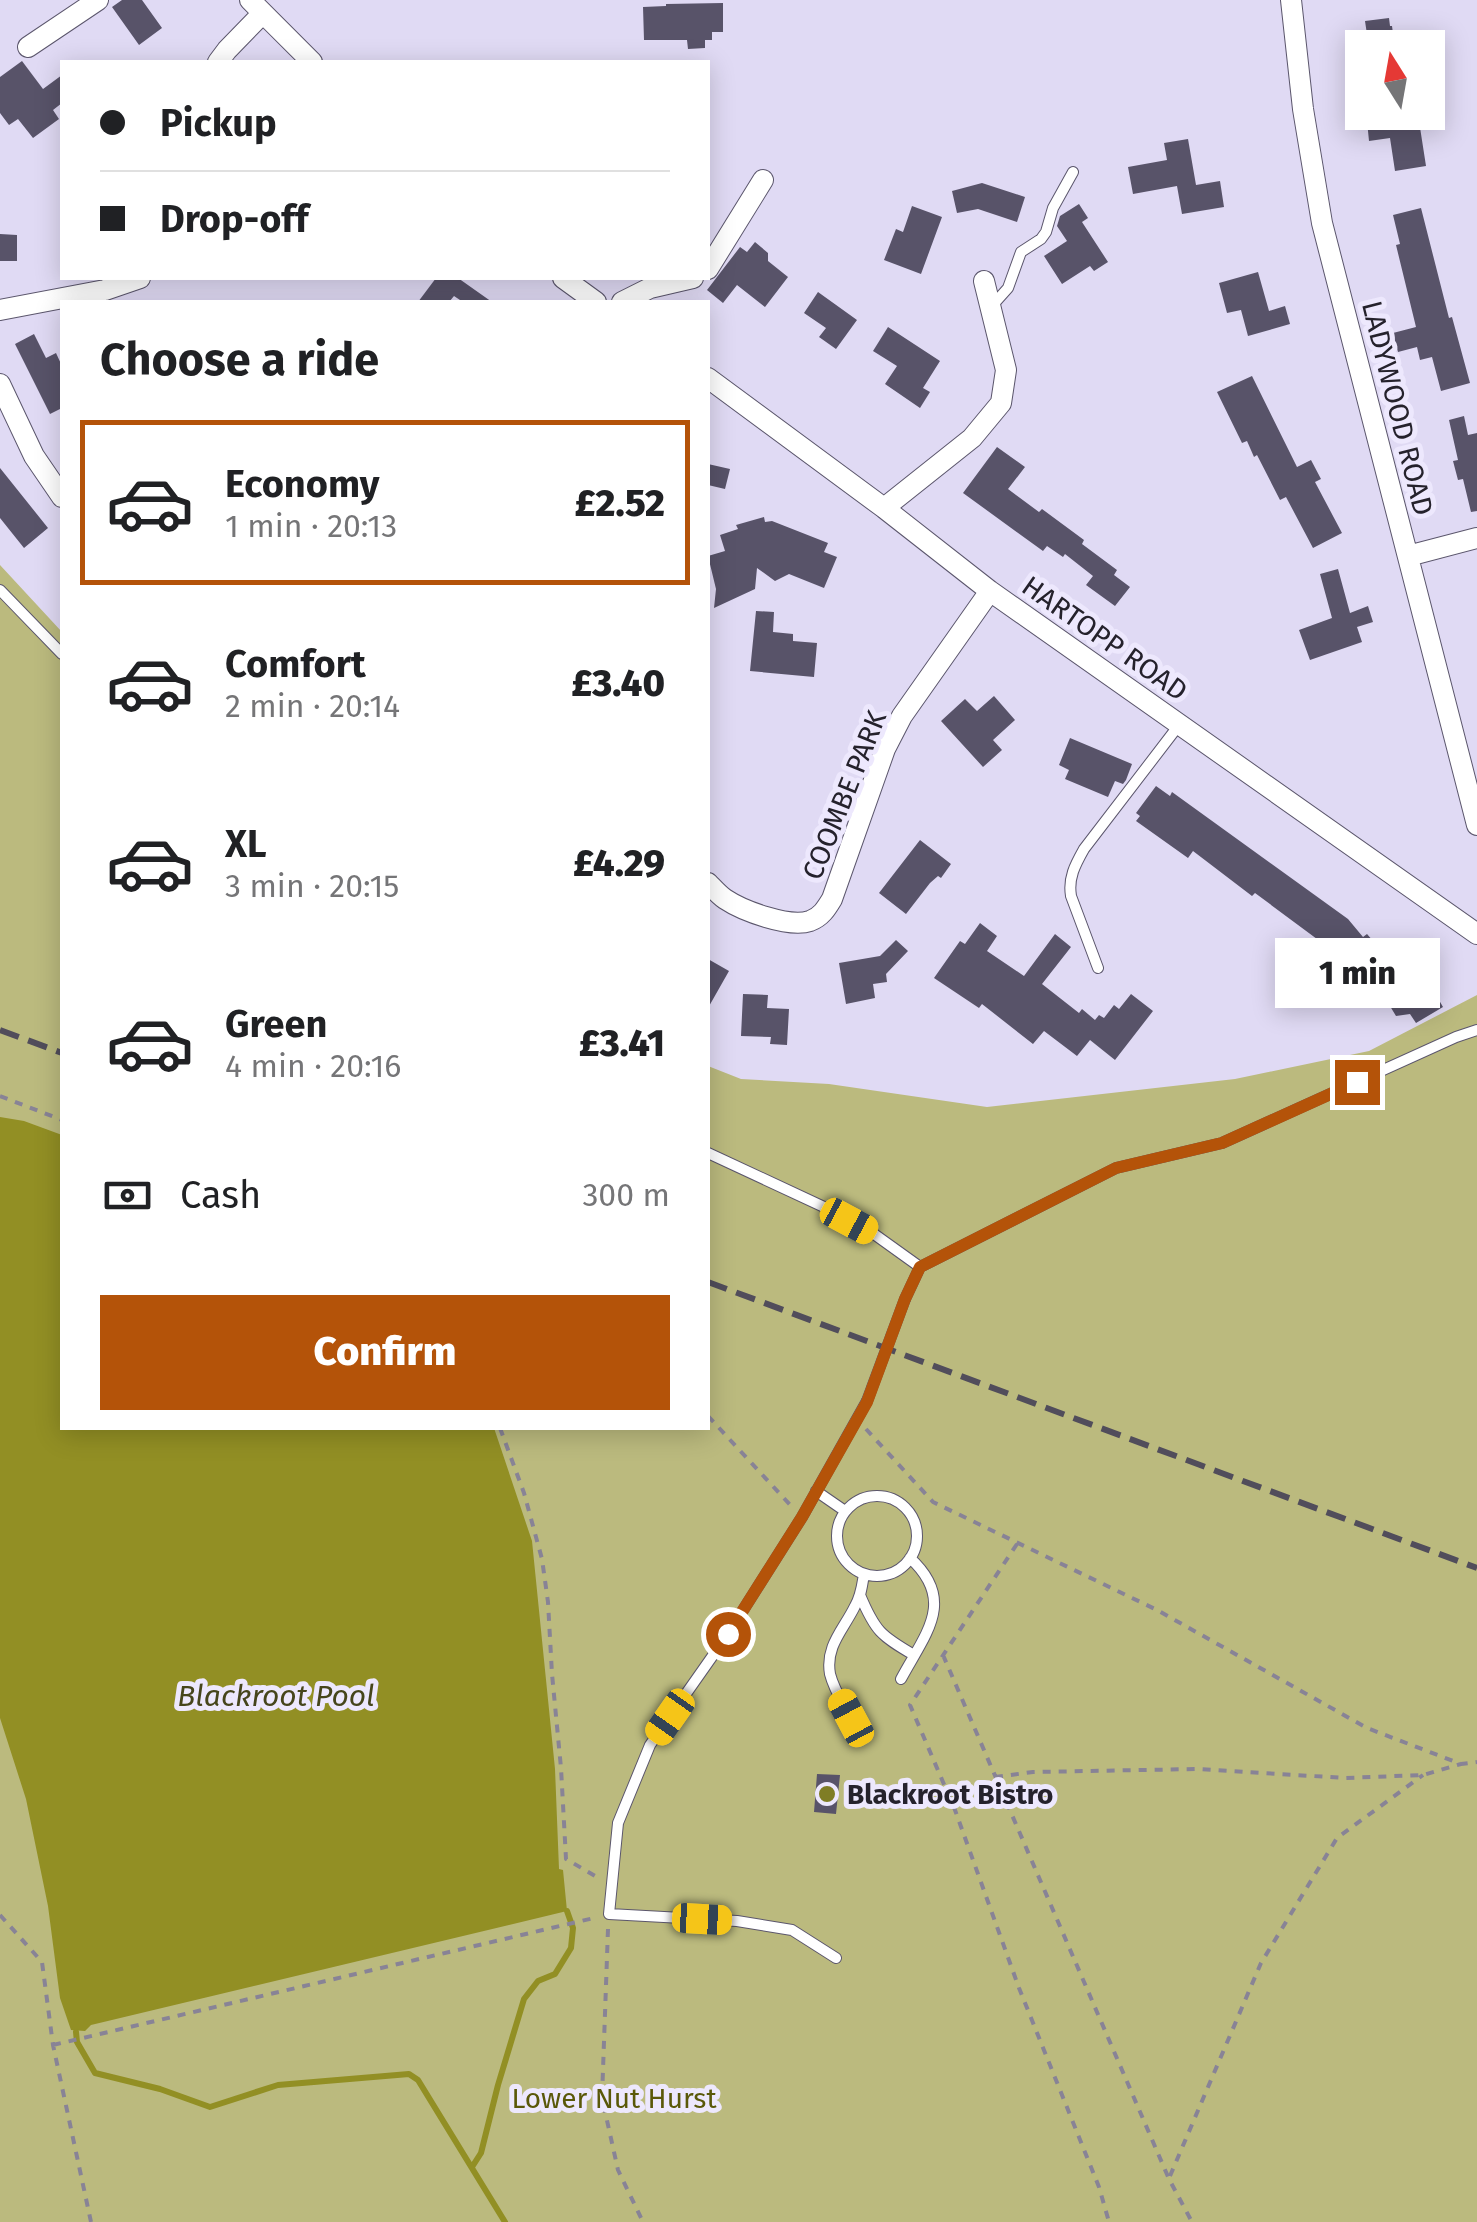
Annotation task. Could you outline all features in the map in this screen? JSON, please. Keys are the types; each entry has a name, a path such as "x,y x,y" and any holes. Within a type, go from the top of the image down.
{"street":[{"path":"28,48 98,0"},
{"name":"LADYWOOD ROAD","path":"1291,0 1303,109 1322,222 1477,825"},
{"path":"220,60 256,7 310,60"},
{"path":"710,266 763,180"},
{"path":"0,310 105,290 134,280"},
{"path":"566,280 593,300"},
{"path":"626,300 650,288 684,280"},
{"path":"884,508 972,438 1000,403 1006,370 984,281"},
{"name":"HARTOPP ROAD","path":"710,379 990,590 1477,934"},
{"path":"0,384 34,456 60,493"},
{"path":"1408,556 1477,538"},
{"name":"COOMBE PARK","path":"710,885 746,911 793,924 809,922 822,914 832,899 885,749 902,716 990,590"}],"lane":[{"path":"990,308 1008,288 1024,248 1044,236 1053,208 1074,172"},
{"path":"0,590 60,652"},
{"path":"1098,968 1071,896 1069,884 1075,866 1180,724"},
{"path":"836,1958 792,1930 737,1921 609,1914 618,1824 650,1744 728,1634 802,1517 867,1402 920,1267 1116,1168 1222,1143 1477,1030"},
{"path":"710,1154 841,1216 920,1267"},
{"path":"816,1491 845,1511"},
{"path":"868,1496 882,1496 906,1508 917,1532 910,1558 889,1574 876,1576 852,1568 838,1548 836,1534 845,1511 868,1496"},
{"path":"902,1679 932,1622 936,1597 922,1568 910,1558"},
{"path":"851,1718 836,1691 830,1660 835,1636 853,1611 864,1574"},
{"path":"860,1595 871,1623 914,1656"}],"path":[{"path":"0,1096 60,1119"},
{"path":"710,1418 802,1517"},
{"path":"857,1419 932,1502 1157,1610 1367,1728 1462,1764"},
{"path":"501,1430 542,1559 562,1768 566,1859 612,1885"},
{"path":"1017,1544 910,1704 1110,2222"},
{"path":"943,1655 1169,2180 1192,2222"},
{"path":"995,1777 1033,1772 1180,1769 1345,1778 1423,1774 1477,1762"},
{"path":"1169,2180 1261,1963 1337,1838 1423,1774"},
{"path":"609,1914 602,2098 618,2170 643,2222"},
{"path":"0,1916 42,1962 54,2045 91,2222"},
{"path":"54,2045 581,1921"}],"green space":[{"name":"Lower Nut Hurst","path":"0,565 60,630 60,1430 710,1430 710,1067 741,1079 829,1084 987,1107 1235,1079 1369,1051 1477,995 1477,2222 0,2222"}],"water":[{"name":"Blackroot Pool","path":"0,1117 60,1134 60,1430 495,1430 532,1541 555,1769 559,1869 563,1870 567,1911 91,2025 85,2031 71,2030 60,1998 48,1906 26,1799 0,1718"}],"building":[{"path":"122,0 142,0 162,28 139,45 112,7"},
{"path":"723,3 723,32 712,32 712,40 705,40 705,48 688,49 687,40 644,40 643,7"},
{"path":"1389,18 1393,30 1366,30 1365,21"},
{"path":"22,61 43,89 60,76 60,105 53,110 59,119 33,138 18,119 9,125 0,113 0,77"},
{"path":"1368,130 1420,130 1426,166 1395,171 1390,138 1369,141"},
{"path":"1188,139 1196,185 1220,181 1224,207 1182,214 1177,186 1133,194 1128,167 1167,160 1164,143"},
{"path":"982,183 1025,197 1017,222 978,209 957,213 952,191"},
{"path":"1079,204 1088,218 1082,222 1108,262 1094,271 1090,266 1062,284 1044,256 1067,241 1057,226 1060,216"},
{"path":"912,206 942,217 921,274 884,260 896,229 903,232"},
{"path":"1421,208 1470,383 1441,391 1432,357 1420,360 1417,347 1398,352 1393,333 1416,327 1396,245 1400,244 1393,215"},
{"path":"0,234 17,235 17,261 0,261"},
{"path":"755,242 768,253 768,261 788,277 765,307 737,285 723,303 707,290 740,247 747,252"},
{"path":"1258,272 1269,311 1285,306 1290,324 1248,336 1241,310 1227,313 1219,283"},
{"path":"434,280 461,280 489,300 460,300 454,296 451,300 420,300"},
{"path":"818,292 857,320 836,349 819,337 826,328 804,313"},
{"path":"888,327 940,361 923,388 930,392 920,408 885,384 897,366 873,351"},
{"path":"34,334 46,358 56,353 60,362 60,409 50,414 15,344"},
{"path":"1252,376 1297,467 1311,460 1321,479 1315,482 1342,533 1313,548 1286,497 1280,500 1257,455 1254,457 1247,441 1242,443 1217,392"},
{"path":"1464,416 1468,435 1477,433 1477,511 1471,512 1463,479 1458,480 1453,461 1458,460 1449,420"},
{"path":"997,447 1025,467 1008,489 1084,540 1082,544 1117,570 1114,575 1130,587 1115,606 1086,585 1093,576 1065,554 1063,557 1047,546 1043,551 963,493"},
{"path":"710,464 730,469 725,489 710,485"},
{"path":"0,468 48,528 24,548 0,518"},
{"path":"764,517 765,522 772,521 828,543 824,552 837,557 824,588 789,574 775,581 757,568 755,589 714,608 716,589 710,555 725,551 720,535 738,529 736,525"},
{"path":"1338,569 1350,613 1368,606 1373,622 1357,627 1362,642 1310,660 1299,630 1332,618 1320,574"},
{"path":"756,611 774,612 773,632 793,634 793,641 817,643 814,677 750,671"},
{"path":"994,696 1015,720 993,740 1002,750 983,767 941,721 965,699 977,711"},
{"path":"1070,738 1132,764 1126,780 1123,784 1115,781 1108,797 1065,779 1069,770 1059,765"},
{"path":"1156,786 1170,796 1172,792 1348,919 1363,937 1367,934 1400,972 1411,966 1418,978 1424,974 1443,1007 1416,1023 1410,1014 1396,1016 1373,978 1367,983 1340,952 1319,955 1321,942 1255,893 1252,896 1193,851 1188,858 1136,821 1140,816 1136,813"},
{"path":"920,840 951,864 906,914 879,893"},
{"path":"980,923 997,936 987,951 1024,976 1055,934 1071,947 1042,984 1079,1013 1082,1009 1095,1020 1099,1015 1104,1018 1114,1005 1119,1009 1131,994 1153,1011 1115,1060 1090,1040 1077,1056 1044,1031 1033,1044 982,1004 979,1008 934,978 960,941 965,944"},
{"path":"896,940 908,951 886,974 887,982 873,984 875,998 846,1004 839,963 880,956"},
{"path":"710,960 729,971 710,1004"},
{"path":"743,994 768,995 767,1008 789,1009 787,1045 770,1044 771,1037 741,1036"},
{"name":"Blackroot Bistro","path":"817,1774 840,1775 836,1814 814,1812"}],"waterway":[{"path":"472,2167 481,2153 524,1999 538,1981 555,1974 571,1948 573,1928 567,1911"},
{"path":"76,2032 77,2042 95,2073 160,2089 210,2107 278,2085 409,2074 418,2080 505,2222"}],"railway":[{"path":"0,1030 60,1052"},
{"path":"710,1283 1477,1568"}],"place":[{"name":"Blackroot Bistro","path":"827,1794"}],"route":[{"path":"728,1634 802,1517 867,1402 920,1267 1116,1168 1222,1143 1357,1082"}]}
